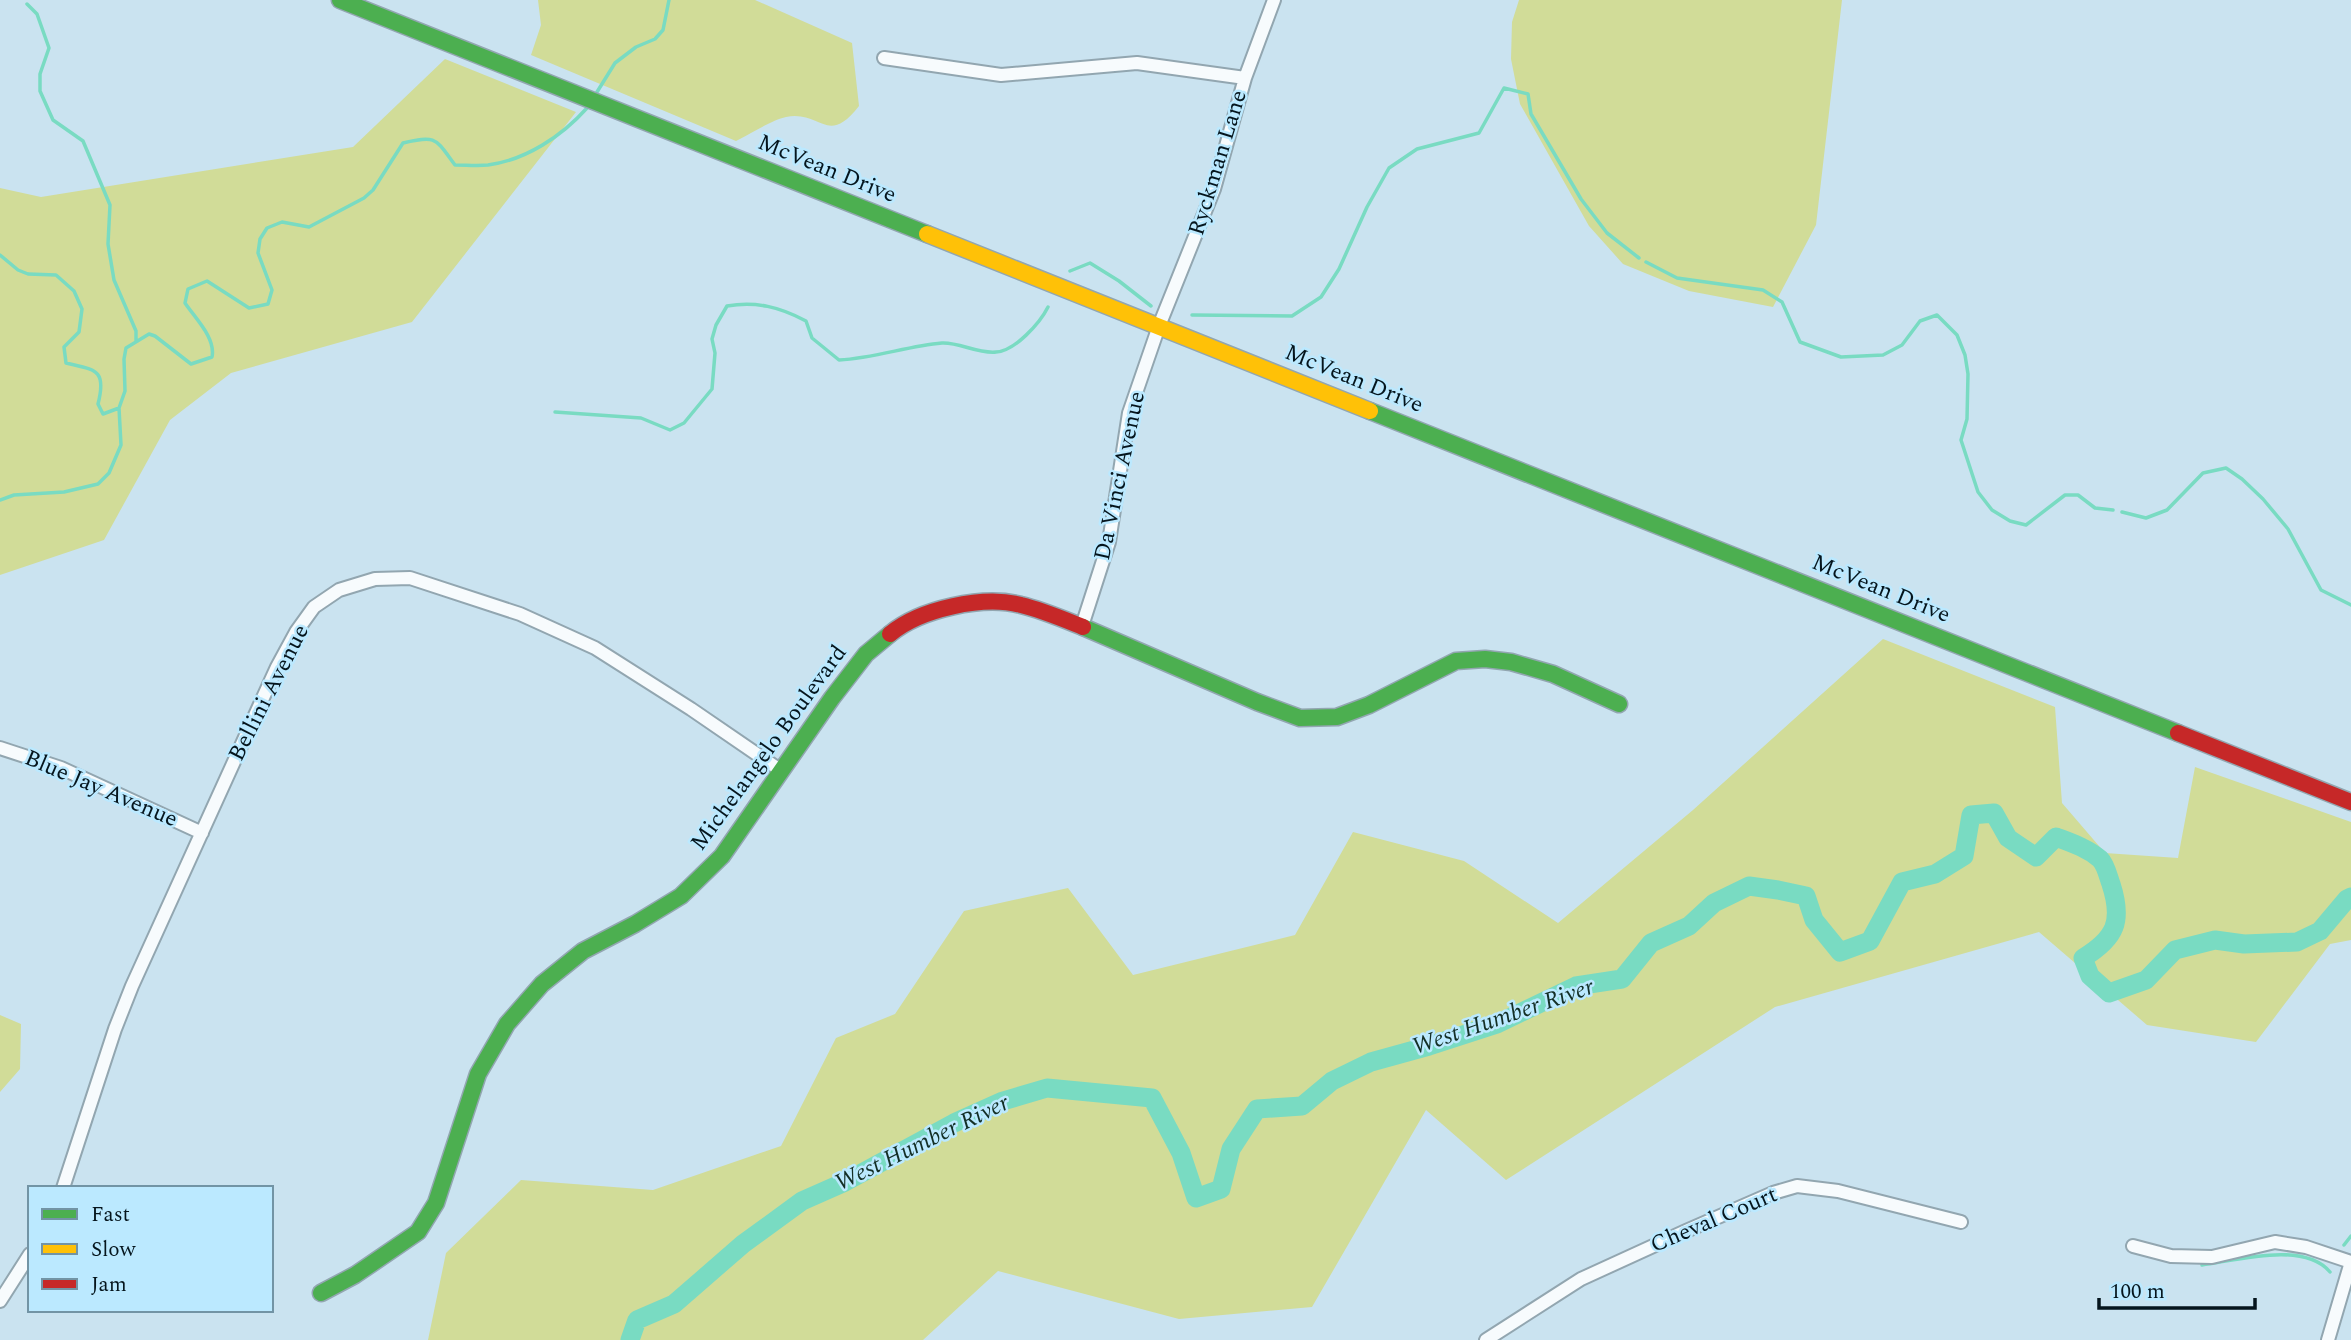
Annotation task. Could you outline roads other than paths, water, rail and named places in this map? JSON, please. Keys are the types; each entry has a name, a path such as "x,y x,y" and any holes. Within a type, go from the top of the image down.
{"main road":[{"name":"McVean Drive","path":"340,0 2351,802"},
{"name":"Michelangelo Boulevard","path":"321,1293 355,1275 418,1232 436,1203 478,1074 507,1024 542,984 583,951 681,896 722,856 751,817 780,770 866,654 897,628 928,613 964,604 1019,604 1082,626 1300,718 1336,718 1369,705 1456,661 1485,659 1511,662 1553,674 1619,704"}],"street":[{"name":"Ryckman Lane","path":"1159,326 1214,189 1245,78 1274,0"},
{"path":"884,58 1001,75 1137,63 1245,78"},
{"name":"Da Vinci Avenue","path":"1082,626 1109,542 1129,413 1159,326"},
{"name":"Bellini Avenue","path":"64,1186 115,1029 277,667 296,632 314,607 339,590 375,579 410,578 520,614 595,648 780,770"},
{"name":"Blue Jay Avenue","path":"0,748 61,768 202,833"},
{"name":"Cheval Court","path":"1486,1340 1581,1279 1686,1230 1773,1193 1797,1186 1838,1191 1961,1222"},
{"path":"2133,1246 2171,1256 2212,1257 2275,1242 2306,1247 2351,1262 2328,1340"},
{"path":"0,1301 28,1257"},
{"path":"1504,1328 1511,1340"}],"waterway":[{"path":"597,92 615,63 636,47 655,39 663,30 669,0"},
{"path":"27,4 37,14 49,48 40,74 40,91 53,120 83,141 110,205 108,244 114,280 136,331 136,341"},
{"path":"1192,315 1292,316 1321,297 1339,269 1367,207 1389,168 1417,149 1479,133 1504,88 1528,94 1531,114 1581,199 1607,233 1639,258"},
{"path":"0,500 14,495 64,492 98,484 109,473 121,445 119,408 125,391 126,348 149,334 191,364 212,357 208,336 185,303 188,289 207,281 249,308 268,304 272,290 258,253 260,239 267,228 282,222 309,227 364,198 373,190 403,143 429,139 439,144 455,165 488,165 516,158 542,145 566,128 587,108"},
{"path":"0,255 18,270 28,274 56,275 74,291 82,309 79,332 64,347 66,363 84,367 99,377 101,384 98,404 103,414 119,408"},
{"path":"1646,262 1677,278 1763,290 1782,302 1800,342 1841,357 1883,355 1902,345 1920,321 1937,315 1957,335 1965,355 1968,374 1967,419 1961,440 1978,492 1992,510 2010,521 2026,525 2065,495 2078,495 2095,508 2113,510"},
{"path":"1070,271 1090,263 1151,306"},
{"path":"555,412 641,418 670,430 684,423 712,389 715,353 712,339 716,325 727,306 758,305 796,316 806,321 812,338 839,360 942,343 996,352 1019,342 1048,307"},
{"path":"2122,512 2146,518 2167,510 2203,473 2226,468 2263,499 2288,529 2321,590 2351,605"},
{"name":"West Humber River","path":"630,1340 637,1320 674,1304 743,1244 802,1201 845,1182 954,1123 1003,1101 1047,1088 1152,1098 1181,1153 1196,1198 1221,1189 1231,1149 1257,1109 1302,1106 1332,1081 1371,1062 1497,1024 1576,986 1622,979 1651,943 1689,926 1714,903 1749,886 1806,896 1814,920 1840,952 1870,941 1902,882 1935,874 1964,856 1971,815 1994,813 2008,838 2036,857 2056,837 2085,849 2102,861 2115,897 2116,918 2110,936 2083,958 2090,976 2109,993 2146,980 2175,950 2215,940 2244,944 2297,942 2320,931 2351,897"},
{"path":"2344,1245 2351,1236"},
{"path":"2202,1265 2251,1257 2288,1255 2319,1263 2330,1272"}]}
